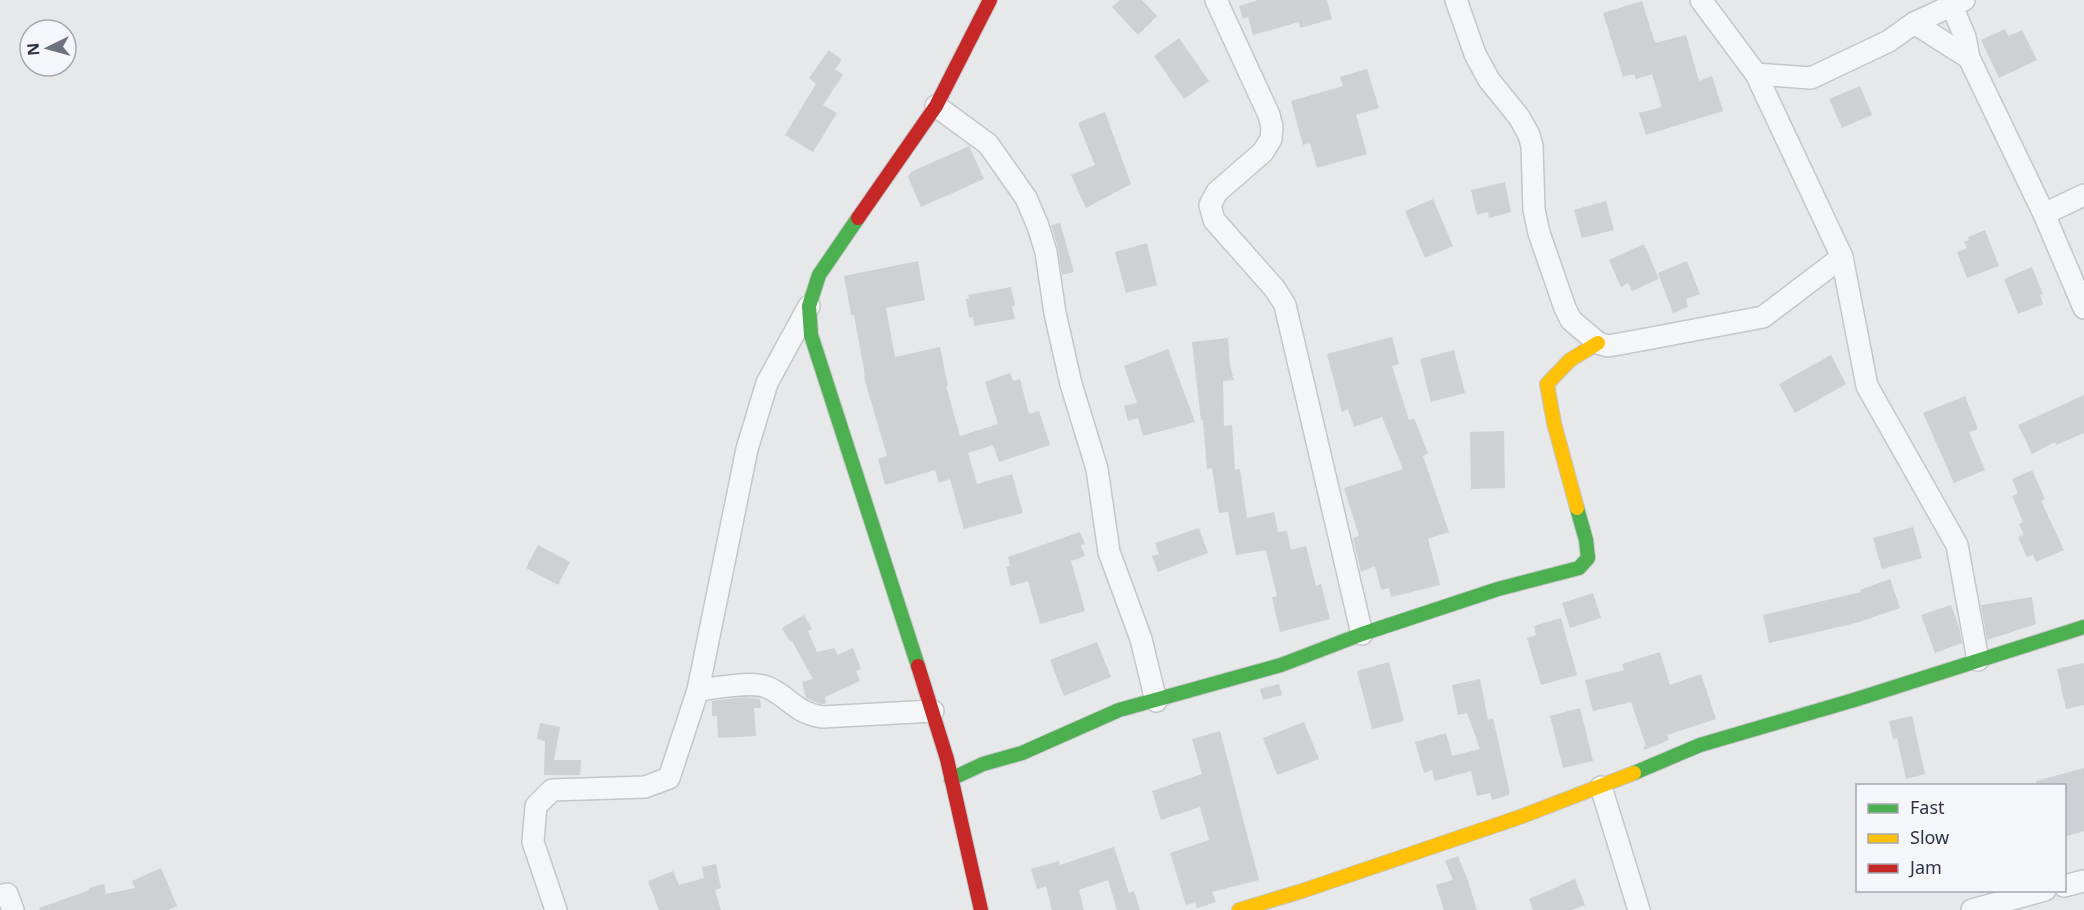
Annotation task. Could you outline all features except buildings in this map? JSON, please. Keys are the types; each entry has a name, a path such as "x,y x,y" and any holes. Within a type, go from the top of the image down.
{"street":[{"path":"556,910 533,842 536,806 552,790 645,787 669,778 698,690 747,449 768,383 809,306 819,275 936,106 990,0"},
{"path":"1216,0 1269,115 1272,127 1271,140 1263,152 1217,192 1210,205 1214,220 1275,289 1285,305 1362,634"},
{"path":"1456,0 1475,54 1489,80 1519,117 1529,135 1532,146 1534,210 1539,233 1565,308 1571,320 1598,343 1608,345 1636,341 1762,317 1842,257"},
{"path":"1701,0 1756,74 1842,257 1867,386 1957,545 1978,660"},
{"path":"1756,74 1811,78 1888,41 1914,23 1958,3 1970,58 2044,214 2084,308"},
{"path":"1914,23 1970,58"},
{"path":"936,106 988,144 1026,198 1038,226 1046,252 1055,313 1071,384 1097,469 1110,552 1141,639 1156,701"},
{"path":"2044,214 2084,195"},
{"path":"809,306 811,335 933,711 981,910"},
{"path":"951,779 984,764 1022,753 1119,710 1281,665 1362,634 1498,589 1579,568 1588,558 1587,540 1554,423 1547,384 1556,370 1569,358 1598,343"},
{"path":"1239,910 1422,850 1601,787 1700,745 1854,700 2084,627"},
{"path":"698,690 752,685 768,687 807,714 822,717 933,711"},
{"path":"1601,787 1639,910"},
{"path":"2066,886 2084,881"},
{"path":"1972,910 2041,892"},
{"path":"0,896 7,894 13,910"}],"traffic: fast":[{"path":"858,218 819,275 809,306 811,335 918,666"},
{"path":"951,779 983,764 1022,753 1119,710 1281,665 1362,634 1498,589 1579,568 1588,558 1586,540 1577,508"},
{"path":"1634,773 1700,745 1854,700 2084,627"}],"traffic: slow":[{"path":"1577,508 1554,423 1547,384 1570,360 1598,343"},
{"path":"1239,910 1520,817 1634,773"}],"traffic: jam":[{"path":"858,218 936,106 990,0"},
{"path":"918,666 947,759 981,910"}]}
